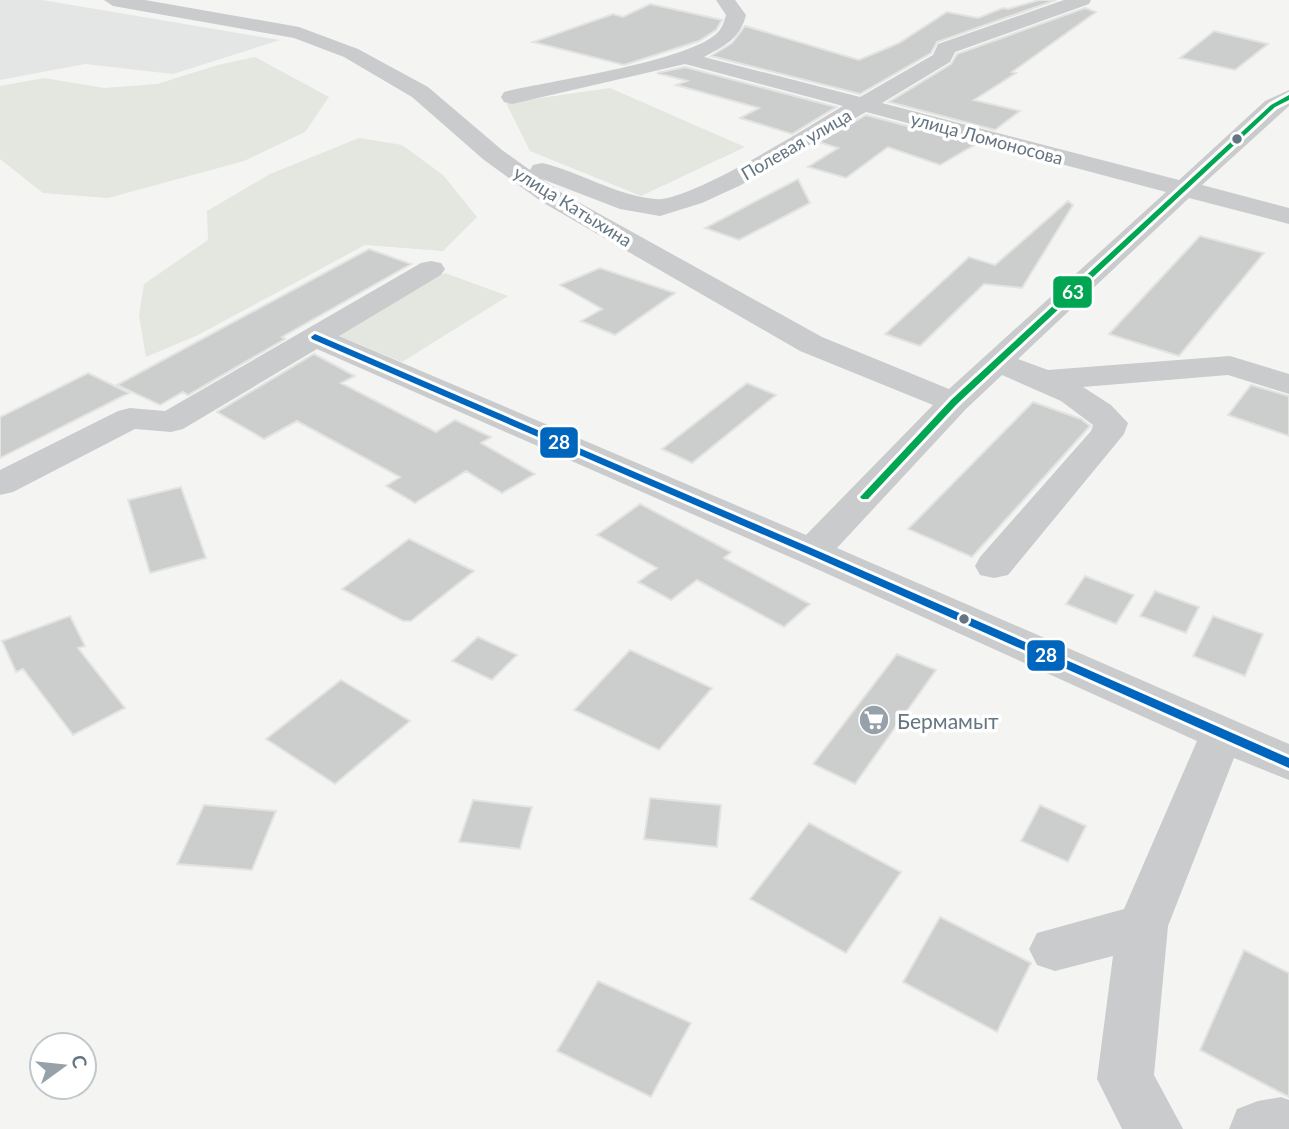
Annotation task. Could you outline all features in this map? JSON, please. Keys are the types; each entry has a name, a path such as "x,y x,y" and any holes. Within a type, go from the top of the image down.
{"street":[{"name":"улица Катыхина","path":"113,0 299,33 351,53 420,92 493,155 551,197 811,344 954,401"},
{"path":"512,97 685,58 723,39 733,26 736,15 725,0"},
{"name":"Полевая улица","path":"493,155 513,159 629,203 660,208 693,198 733,180 943,58 945,48 1082,0"},
{"name":"улица Ломоносова","path":"685,58 1289,216"},
{"path":"812,552 954,401 1273,106 1289,97"},
{"path":"0,484 130,418 171,422 431,269"},
{"path":"315,337 812,552 1289,763"},
{"path":"993,566 1107,435 1111,423 1099,411 1047,380 997,362"},
{"path":"1047,380 1230,365 1289,384"},
{"path":"1154,1129 1125,1079 1142,926 1222,733"},
{"path":"1055,949 1142,926"}],"shaded area":[{"path":"0,0 42,0 280,40 173,74 85,64 0,80"},
{"path":"255,57 329,97 305,132 244,161 108,198 43,193 0,159 0,86 44,78 104,88 157,84 218,65"},
{"path":"610,88 745,147 641,196 530,151 506,103"},
{"path":"359,138 402,145 443,175 477,217 443,251 365,245 198,335 146,357 139,316 144,284 208,240 207,211 270,174"},
{"path":"445,273 508,296 402,362 337,335"}],"building":[{"path":"1039,0 1056,0 937,42 931,53 860,94 711,56 732,43 745,26 859,60 899,43 947,12 978,18 1003,8"},
{"path":"650,4 722,20 716,30 699,41 624,65 533,42 613,14 623,17"},
{"path":"1085,8 1096,12 1012,72 1016,73 974,100 1020,111 995,130 889,102 951,64 957,54"},
{"path":"1214,31 1268,44 1235,70 1180,58"},
{"path":"685,67 836,107 792,134 740,118 759,108 676,85 687,81 657,73"},
{"path":"866,115 976,144 940,165 888,147 846,178 808,167 838,148 819,142"},
{"path":"798,179 810,203 739,240 705,228"},
{"path":"1068,201 1073,205 1022,288 984,284 920,346 885,334 969,257 995,265"},
{"path":"1200,236 1264,253 1179,356 1109,334"},
{"path":"369,249 411,264 282,337 285,339 188,395 183,392 160,405 117,385"},
{"path":"600,268 675,293 615,335 581,321 602,309 560,285"},
{"path":"314,354 355,376 341,383 436,432 455,420 491,437 481,443 535,474 502,493 466,471 415,503 386,486 400,477 297,421 264,439 217,412"},
{"path":"88,373 129,393 0,458 0,417"},
{"path":"747,383 776,395 692,463 662,449"},
{"path":"1251,385 1289,396 1289,436 1228,415"},
{"path":"1033,402 1081,419 1090,426 972,557 908,529"},
{"path":"181,487 206,558 150,573 128,500"},
{"path":"640,504 731,552 724,558 810,604 784,627 697,580 671,600 638,582 657,568 597,535"},
{"path":"409,539 474,571 411,621 403,621 342,589"},
{"path":"1085,576 1134,595 1116,624 1066,604"},
{"path":"1155,591 1199,607 1186,633 1140,616"},
{"path":"70,616 85,646 78,648 125,708 73,735 23,669 16,672 2,641"},
{"path":"1213,616 1263,634 1245,676 1193,656"},
{"path":"478,637 517,655 492,680 452,661"},
{"path":"630,650 712,688 659,750 574,710"},
{"path":"897,654 936,670 855,784 813,764"},
{"path":"341,680 410,721 335,784 266,739"},
{"path":"650,798 721,805 717,847 644,839"},
{"path":"473,800 532,807 520,849 459,842"},
{"path":"204,805 276,811 252,870 177,864"},
{"path":"1040,805 1086,826 1068,862 1021,841"},
{"path":"809,823 901,872 846,953 750,899"},
{"path":"940,917 1031,963 997,1032 903,982"},
{"path":"1244,950 1289,973 1289,1097 1200,1050"},
{"path":"598,981 691,1023 651,1097 557,1051"}],"transit line":[{"name":"63","path":"865,497 954,402 1273,106 1289,97"},
{"name":"28","path":"315,337 812,552 1289,763"}],"place":[{"name":"Бермамыт","path":"874,720"}]}
